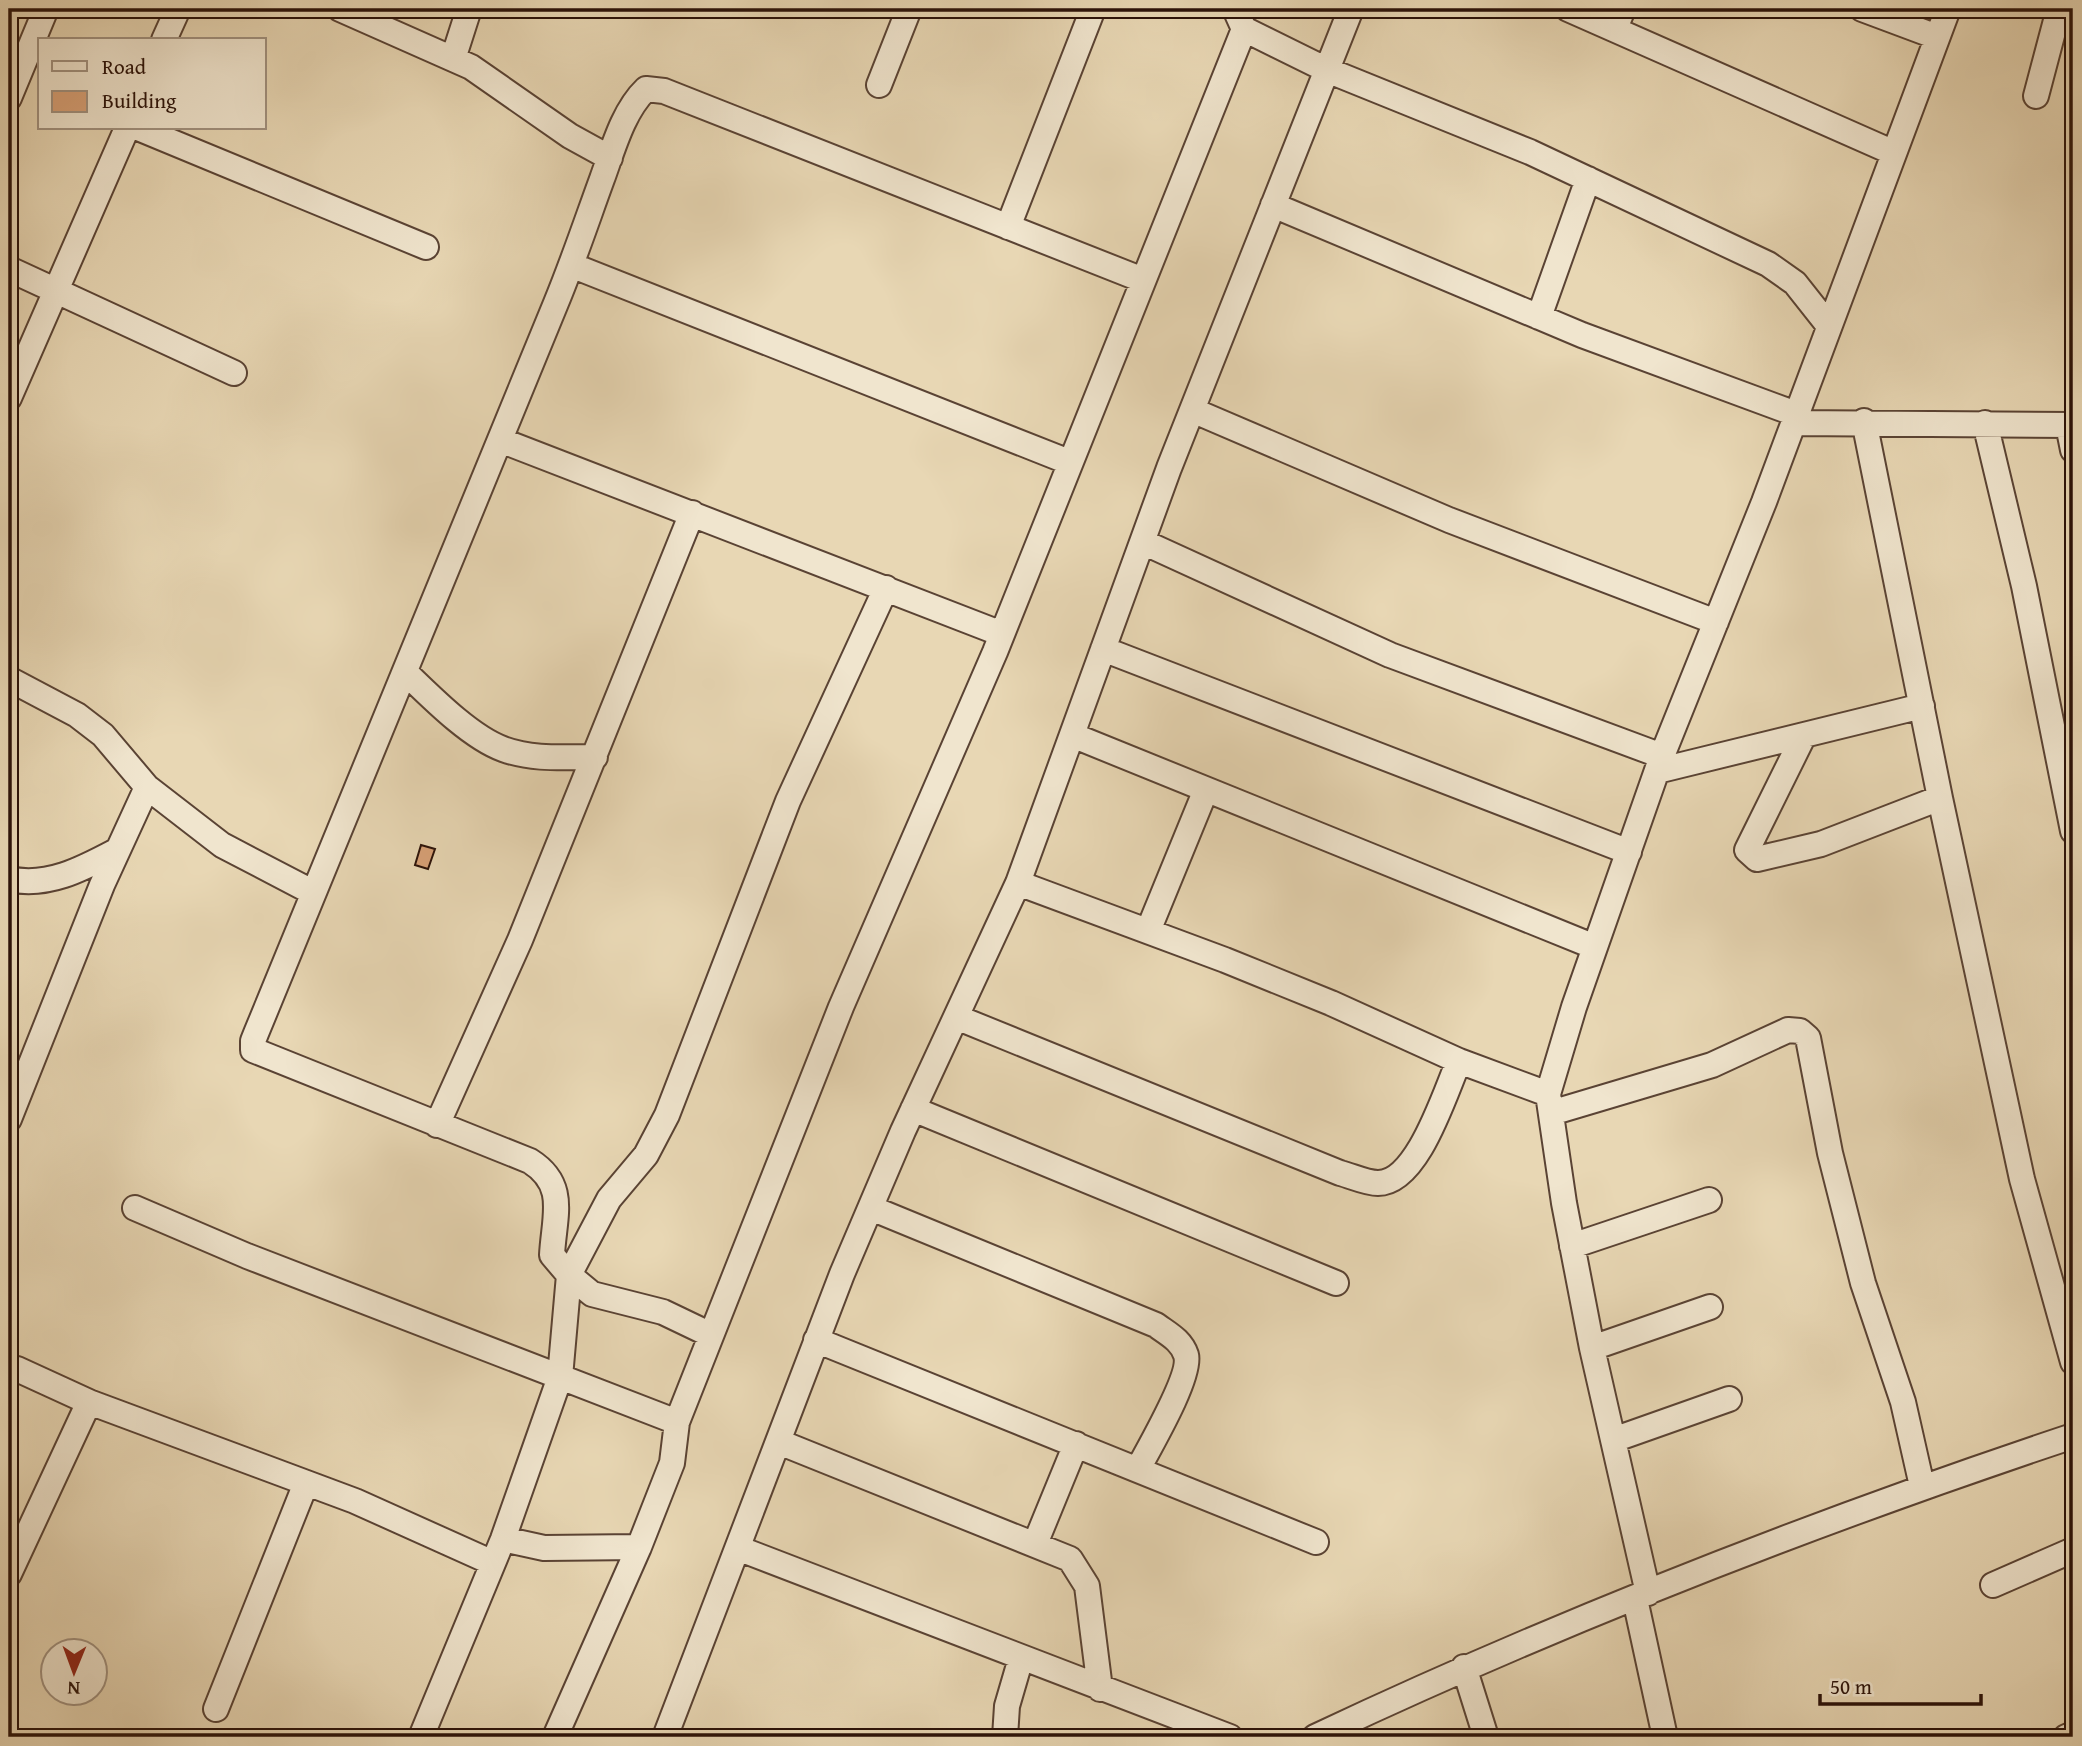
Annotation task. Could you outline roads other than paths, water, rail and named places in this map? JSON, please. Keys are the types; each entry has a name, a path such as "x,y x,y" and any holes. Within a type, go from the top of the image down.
{"street":[{"path":"9,98 46,9"},
{"path":"165,38 178,9"},
{"path":"340,9 471,67 570,136 610,158"},
{"path":"453,59 469,9"},
{"path":"879,85 909,9"},
{"path":"1008,227 1093,9"},
{"path":"665,1737 740,1549 816,1340 913,1109 1017,883 1192,410 1351,9"},
{"path":"1568,9 1619,19 1892,152"},
{"path":"1862,9 1937,37"},
{"path":"1665,1737 1613,1440 1572,1246 1550,1103 1595,947 1660,763 1794,419 1892,152 1948,9"},
{"path":"2036,96 2059,9"},
{"path":"555,1737 639,1548 672,1463 677,1422 711,1335 841,1007 1002,634 1143,280 1240,19 1327,71 1530,152 1768,264 1795,283 1829,326"},
{"path":"711,1335 663,1312 592,1294 569,1275 551,1255 556,1187 545,1171 530,1161 253,1050 253,1041 312,892 500,440 610,158 635,100 646,89 664,91 1143,280"},
{"path":"9,398 126,130"},
{"path":"143,130 426,247"},
{"path":"1539,317 1588,179"},
{"path":"1273,205 1539,317 1794,419 2070,425 2073,450"},
{"path":"570,265 1069,462"},
{"path":"9,269 234,373"},
{"path":"1192,410 1449,520 1716,622"},
{"path":"1864,421 1940,798 2022,1179 2073,1362"},
{"path":"1984,424 2024,586 2073,831"},
{"path":"500,440 1002,634"},
{"path":"437,1125 520,940 692,513"},
{"path":"1143,542 1390,655 1660,763 1804,735 1922,706"},
{"path":"421,1737 503,1539 560,1377 569,1275 609,1199 646,1155 667,1115 789,801 886,588"},
{"path":"1103,649 1629,852"},
{"path":"405,672 435,702 502,749 540,757 595,757"},
{"path":"9,679 77,715 103,735 147,786 222,845 312,892"},
{"path":"1072,735 1205,792 1595,947"},
{"path":"1804,735 1747,850 1757,859 1821,844 1940,798"},
{"path":"9,1119 14,1092 147,786"},
{"path":"1148,931 1205,792"},
{"path":"9,879 26,883 71,874 118,850"},
{"path":"1017,883 1331,1003 1550,1103 1673,1078 1788,1030 1800,1031 1808,1038 1830,1153 1863,1283 1903,1402 1922,1486"},
{"path":"956,1017 1340,1173 1379,1183 1403,1174 1419,1152 1459,1060"},
{"path":"913,1109 1336,1283"},
{"path":"1572,1246 1709,1200"},
{"path":"135,1208 247,1256 677,1422"},
{"path":"871,1208 1156,1325 1180,1342 1187,1358 1183,1377 1138,1469"},
{"path":"1592,1348 1710,1307"},
{"path":"816,1340 1316,1542"},
{"path":"17,1369 89,1402 355,1501 493,1563"},
{"path":"1613,1440 1729,1399"},
{"path":"9,1574 89,1402"},
{"path":"1315,1737 1464,1667 1641,1596 1922,1486 2073,1439"},
{"path":"779,1442 1070,1559 1087,1586 1100,1689"},
{"path":"1035,1544 1076,1444"},
{"path":"216,1709 306,1483"},
{"path":"503,1539 544,1548 639,1548"},
{"path":"740,1549 1230,1737"},
{"path":"1993,1585 2073,1550"},
{"path":"1005,1737 1007,1706 1021,1658"},
{"path":"1464,1667 1486,1737"},
{"path":"2066,1737 2073,1734"}]}
